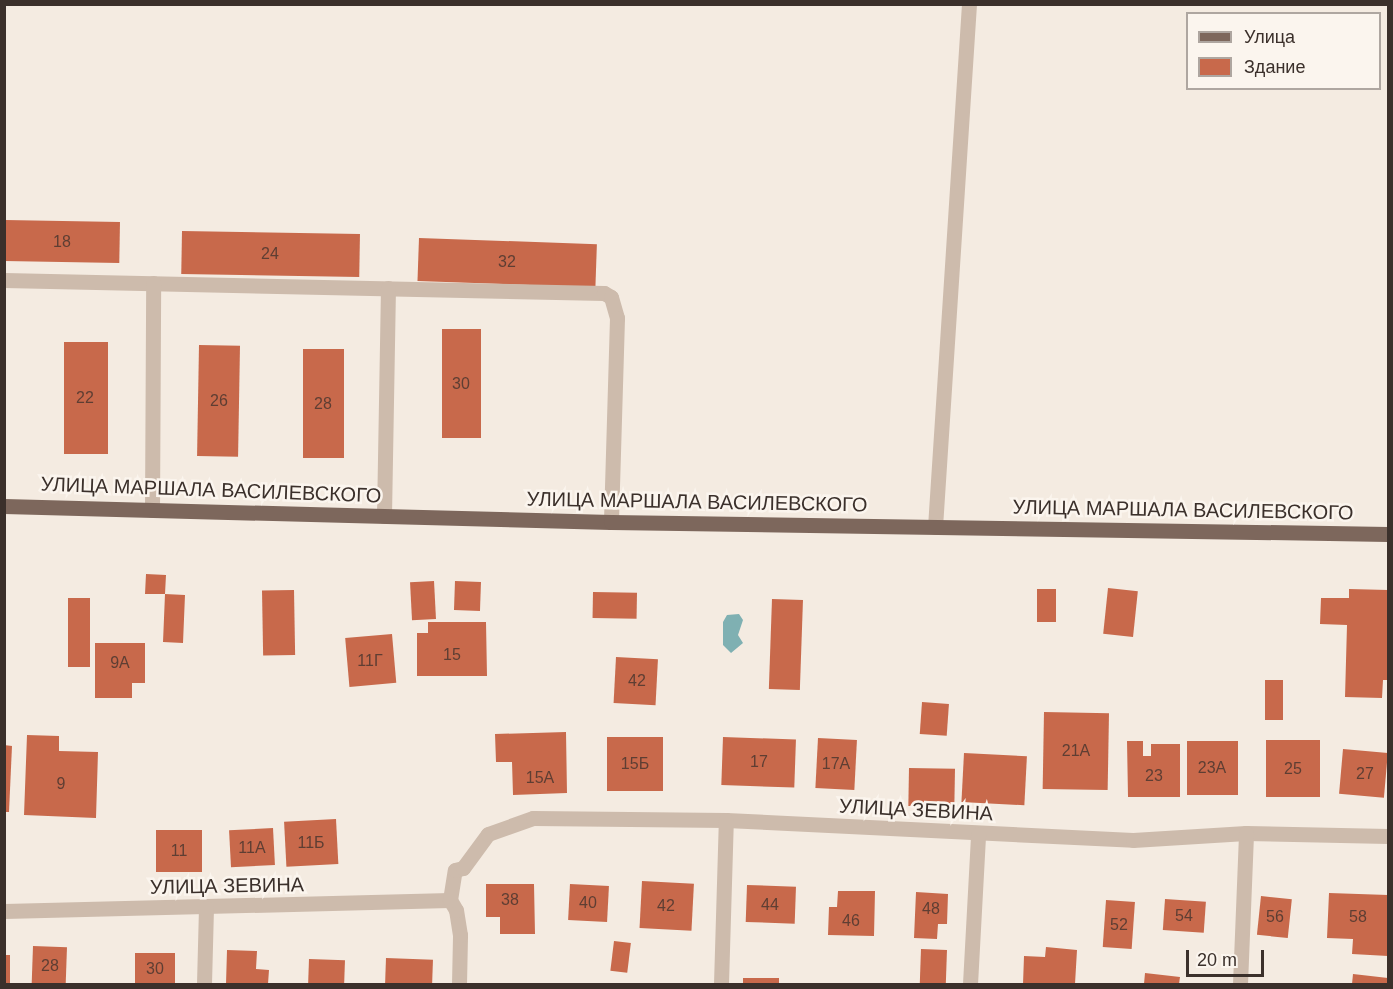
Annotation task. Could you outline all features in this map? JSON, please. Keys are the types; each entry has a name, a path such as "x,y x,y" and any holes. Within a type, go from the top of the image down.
{"main road":[{"name":"УЛИЦА МАРШАЛА ВАСИЛЕВСКОГО","path":"4,506 611,522 1389,534"}],"street":[{"path":"935,527 969,4"},
{"path":"4,280 604,292 611,297 617,318 611,522"},
{"path":"152,510 153,283"},
{"path":"384,516 388,288"},
{"name":"УЛИЦА ЗЕВИНА","path":"4,911 206,908 450,900 455,870 463,868 488,834 533,818 726,820 1133,840 1246,834 1389,836"},
{"path":"722,984 726,820"},
{"path":"970,984 978,834"},
{"path":"1240,984 1246,834"},
{"path":"450,900 456,910 460,935 459,984"},
{"path":"204,984 206,908"}],"water":[{"path":"739,614 743,620 738,635 743,643 731,653 723,645 723,622 727,615"}],"building":[{"path":"5,220 120,222 119,263 4,261"},
{"path":"182,231 360,234 359,277 181,274"},
{"path":"419,238 597,244 595,287 417,281"},
{"path":"442,329 481,329 481,438 442,438"},
{"path":"64,342 108,342 108,454 64,454"},
{"path":"199,345 240,346 238,457 197,456"},
{"path":"303,349 344,349 344,458 303,458"},
{"path":"146,574 166,575 165,594 145,594"},
{"path":"434,581 436,619 412,620 410,582"},
{"path":"455,581 481,582 480,611 454,610"},
{"path":"1108,588 1138,591 1133,637 1103,634"},
{"path":"1037,589 1056,589 1056,622 1037,622"},
{"path":"1349,589 1388,590 1388,680 1383,680 1382,698 1345,697 1347,625 1320,624 1321,598 1349,598"},
{"path":"294,590 295,655 263,656 262,591"},
{"path":"593,592 637,593 637,619 593,618"},
{"path":"165,594 185,595 183,643 163,642"},
{"path":"68,598 90,598 90,667 68,667"},
{"path":"772,599 803,600 800,690 769,689"},
{"path":"428,622 486,622 487,676 417,676 417,633 428,633"},
{"path":"392,634 396,683 349,687 345,638"},
{"path":"95,643 145,643 145,683 132,683 132,698 95,698"},
{"path":"616,657 658,659 656,705 614,703"},
{"path":"1265,680 1283,680 1283,720 1265,720"},
{"path":"922,702 949,704 947,736 920,734"},
{"path":"1044,712 1109,713 1108,790 1043,789"},
{"path":"566,732 567,793 513,795 512,762 496,762 495,734"},
{"path":"27,735 59,736 59,751 98,752 96,818 24,815"},
{"path":"607,737 663,737 663,791 607,791"},
{"path":"723,737 796,740 794,788 721,785"},
{"path":"818,738 857,740 854,790 815,788"},
{"path":"1266,740 1320,740 1320,797 1266,797"},
{"path":"1127,741 1143,741 1143,756 1151,756 1151,744 1180,744 1180,797 1128,797"},
{"path":"1187,741 1238,741 1238,795 1187,795"},
{"path":"4,745 12,746 9,812 4,812"},
{"path":"1343,749 1388,753 1384,798 1339,794"},
{"path":"964,753 1027,756 1024,805 961,802"},
{"path":"909,768 955,769 954,807 908,806"},
{"path":"336,819 338,864 286,867 284,822"},
{"path":"273,828 275,865 231,867 229,830"},
{"path":"156,830 202,830 202,872 156,872"},
{"path":"642,881 694,884 691,931 640,928"},
{"path":"486,884 534,884 535,934 500,934 500,917 486,917"},
{"path":"570,884 609,886 607,922 568,920"},
{"path":"747,885 796,887 795,924 746,922"},
{"path":"838,891 875,891 874,936 828,935 829,907 837,907"},
{"path":"916,892 948,894 947,924 938,924 937,939 914,938"},
{"path":"1329,893 1388,895 1388,956 1352,954 1353,939 1327,938"},
{"path":"1261,896 1292,899 1288,938 1257,935"},
{"path":"1165,899 1206,902 1204,933 1163,930"},
{"path":"1106,900 1135,902 1132,949 1103,947"},
{"path":"614,941 631,943 627,973 610,971"},
{"path":"33,946 67,947 66,984 32,984"},
{"path":"1046,947 1077,950 1075,984 1023,984 1024,956 1045,957"},
{"path":"921,949 947,950 946,984 920,984"},
{"path":"227,950 257,951 256,969 269,970 268,984 226,984"},
{"path":"135,953 175,953 175,984 135,984"},
{"path":"4,955 10,955 10,984 4,984"},
{"path":"386,958 433,960 432,984 385,984"},
{"path":"309,959 345,960 344,984 308,984"},
{"path":"1145,973 1180,977 1179,984 1144,984"},
{"path":"1353,974 1388,978 1388,984 1352,984"},
{"path":"743,978 779,978 779,984 743,984"}]}
